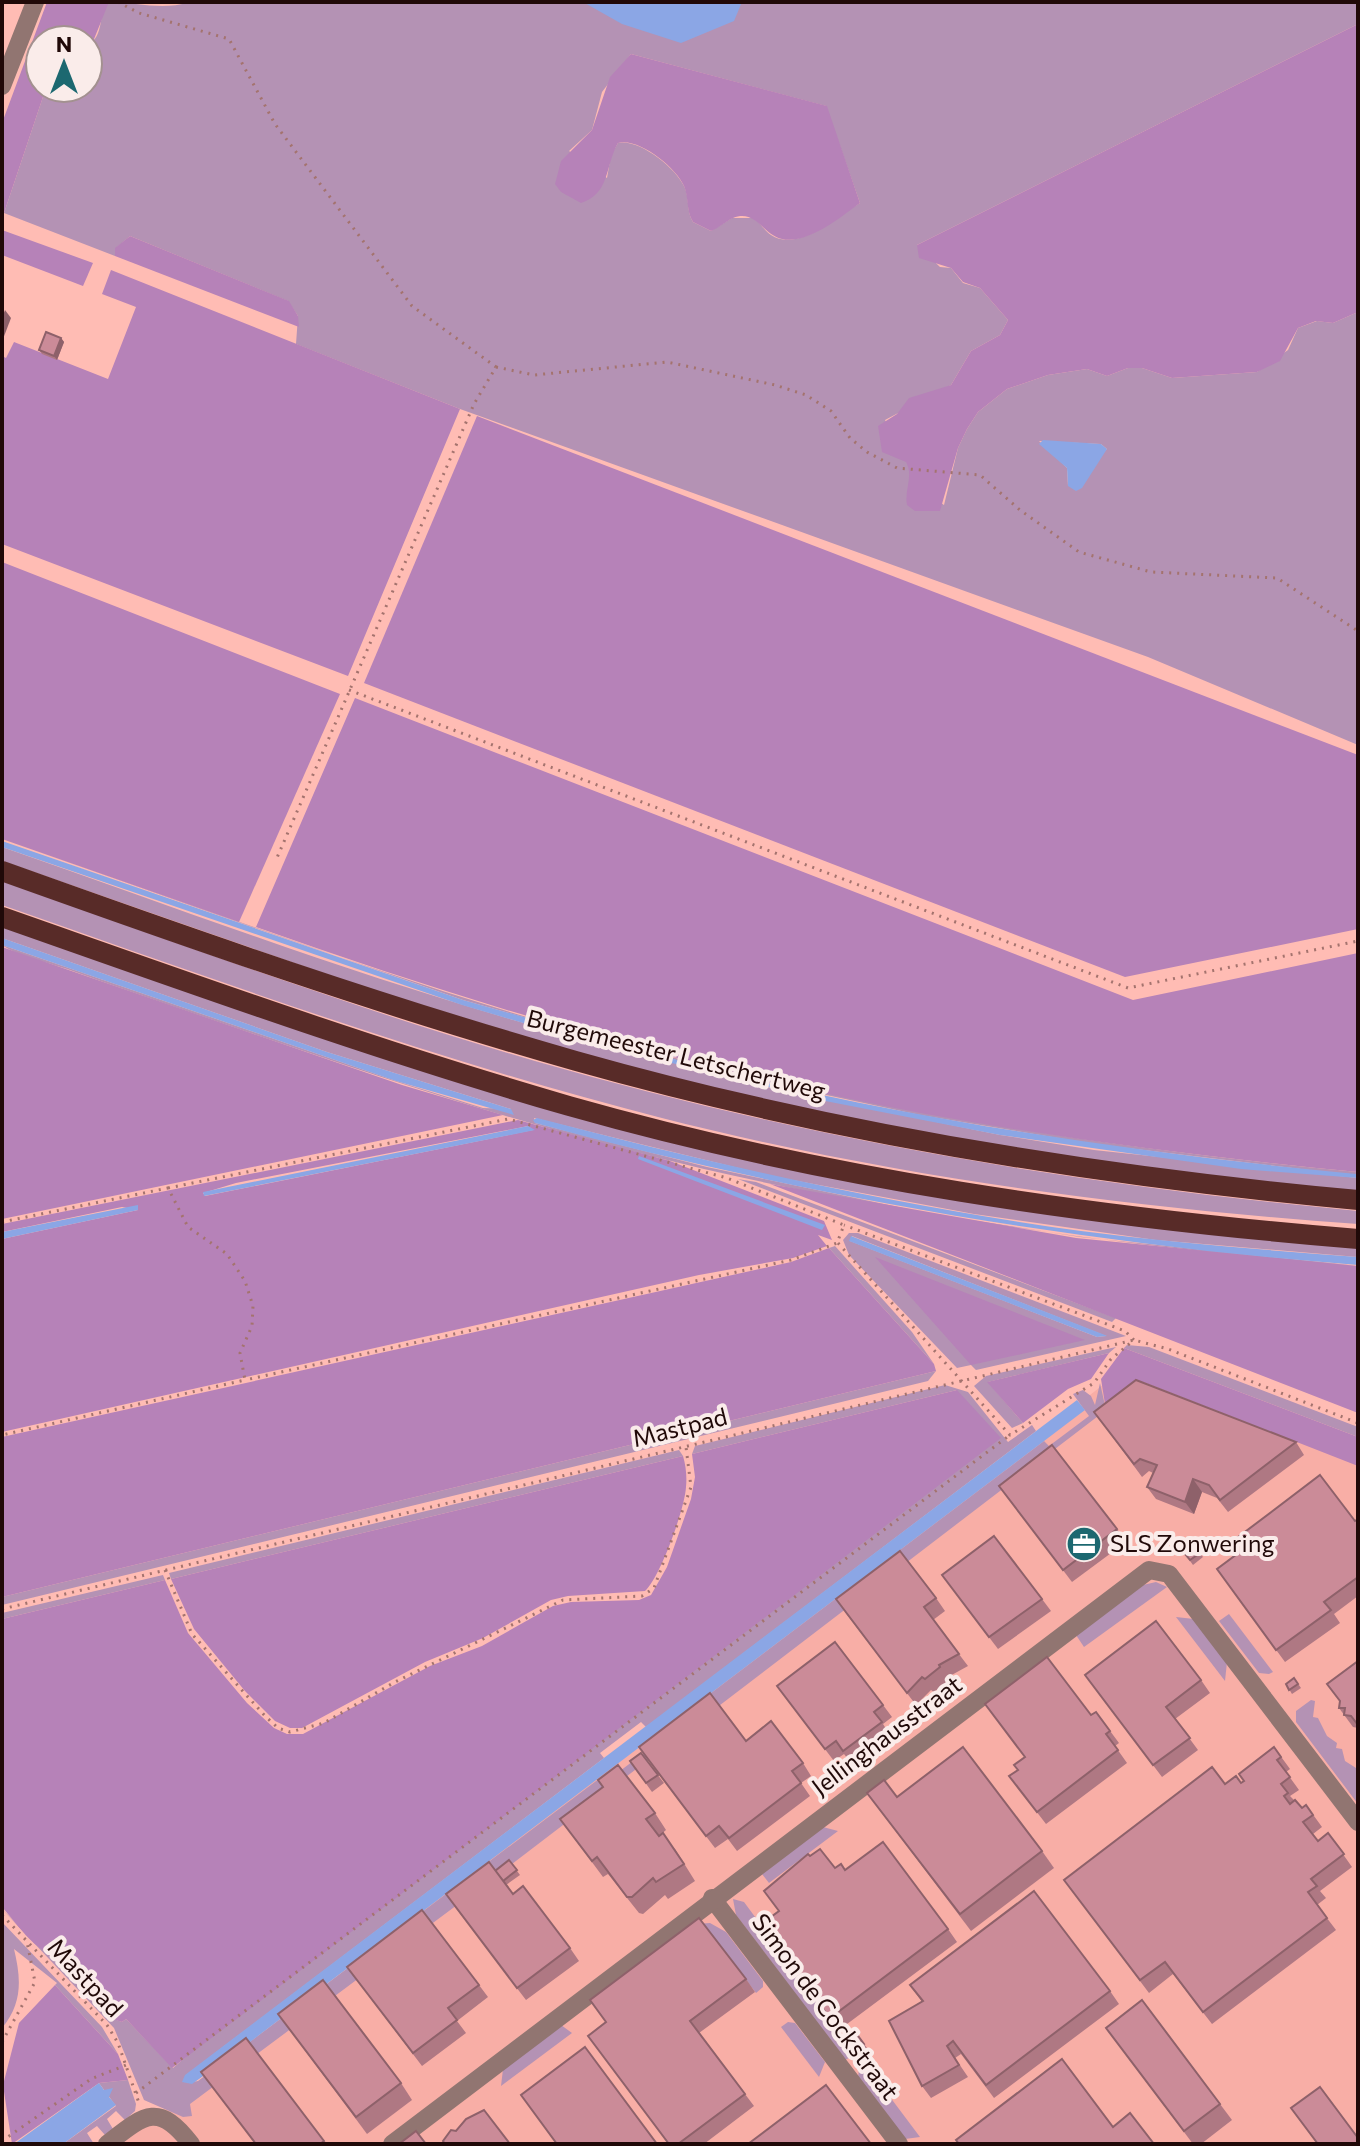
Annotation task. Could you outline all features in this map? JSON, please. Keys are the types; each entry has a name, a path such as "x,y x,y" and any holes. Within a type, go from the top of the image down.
{"main road":[{"name":"Burgemeester Letschertweg","path":"2,871 301,978 578,1062 719,1098 974,1150 1116,1173 1358,1200"},
{"path":"2,917 288,1017 525,1092 712,1142 971,1195 1113,1216 1358,1239"}],"street":[{"path":"2,86 35,2"},
{"name":"Jellinghausstraat","path":"392,2144 712,1898 1149,1570 1169,1574 1358,1822"},
{"name":"Simon de Cockstraat","path":"712,1898 899,2144"},
{"path":"107,2144 144,2118 154,2115 174,2122 191,2144"}],"path":[{"path":"118,2 139,13 229,39 275,124 412,306 496,367 534,375 667,362 775,385 806,395 831,411 867,452 897,468 980,475 1020,510 1079,552 1151,572 1277,578 1358,631"},
{"path":"276,860 474,404 496,367"},
{"path":"349,690 1128,988 1358,941"},
{"path":"2,1222 508,1119 727,1178 1125,1331 1134,1340 1111,1359 1094,1383 1010,1435 136,2093"},
{"path":"168,1188 188,1227 227,1254 245,1281 253,1306 252,1326 240,1353 245,1380"},
{"path":"2,1435 791,1260 837,1243 844,1225"},
{"path":"837,1243 1010,1435"},
{"name":"Mastpad","path":"2,1609 959,1379 1134,1340 1168,1349 1358,1423"},
{"path":"165,1570 192,1634 251,1702 278,1728 290,1732 310,1729 395,1682 563,1600 642,1596 654,1588 691,1487 685,1445"},
{"name":"Mastpad","path":"2,1915 107,2025 126,2065 144,2118"},
{"path":"2,2042 35,1982 27,1942"},
{"path":"2,2141 91,2079 126,2065"}],"shaded area":[{"path":"47,2 109,2 100,24 39,24"},
{"path":"109,2 159,6 189,2 1358,2 1358,24 917,245 940,267 951,268 963,283 980,288 1008,320 1000,335 971,351 951,385 885,420 911,470 909,481 944,505 958,448 967,429 978,412 1007,389 1048,375 1087,369 1107,376 1128,368 1142,368 1172,378 1257,372 1288,350 1298,328 1317,321 1333,323 1358,312 1358,745 1148,657 460,409 296,344 298,316 288,301 130,236 116,248 115,256 4,213 41,104 104,104 104,24 100,24","holes":["631,54 826,106 860,203 817,231 793,239 771,235 752,218 732,218 711,231 693,222 686,191 679,178 655,156 635,145 618,143 611,155 607,178 569,151 592,130 602,92","1039,441 1101,444 1107,449 1068,486 1067,468"]},
{"path":"1358,24 1358,312 1333,323 1316,321 1298,328 1280,361 1257,372 1172,378 1142,368 1128,368 1107,376 1087,369 1048,375 1007,389 978,412 967,429 958,448 940,511 915,511 907,505 908,467 906,462 882,452 878,426 897,414 909,398 951,385 971,351 1000,335 1008,320 980,288 963,282 951,268 919,258 917,245"},
{"path":"631,54 827,106 860,203 813,234 792,240 775,237 754,220 741,216 711,231 693,222 684,186 673,170 646,149 626,142 618,143 602,186 590,199 581,203 561,192 555,184 561,161 592,130 610,77"},
{"path":"24,64 24,104 41,104 4,213 2,123"},
{"path":"2,230 93,263 83,286 2,255"},
{"path":"130,236 289,301 298,316 299,327 115,256 115,248"},
{"path":"111,270 460,409 348,676 2,544 2,356 6,358 14,342 108,379 136,307 102,294"},
{"path":"477,416 1358,755 1358,929 1125,977 364,683"},
{"path":"2,562 340,694 239,922 2,839"},
{"path":"355,698 1133,1000 1358,953 1358,1172 1087,1140 841,1097 588,1034 421,983 256,927"},
{"path":"2,839 343,958 226,918"},
{"path":"2,847 435,997 523,1023 701,1067 463,1000 343,958 603,1039 790,1085 978,1122 1167,1151 1358,1172 1358,1176 1094,1144 920,1115 742,1077 733,1078 741,1082 1000,1135 1094,1150 1358,1178 1358,1193 1092,1163 813,1112 598,1059 366,988 2,861"},
{"path":"2,881 401,1020 636,1089 738,1114 943,1156 1150,1188 1358,1211 1358,1224 1182,1208 1006,1186 832,1156 658,1117 410,1045 2,905"},
{"path":"2,925 656,1136 1358,1244 1358,1257 1156,1240 974,1214 771,1176 534,1118 535,1123 707,1167 932,1214 1047,1232 948,1217 866,1203 704,1169 526,1122 408,1085 233,1027 67,969 24,956 2,945 396,1081 483,1108 511,1109 327,1052 2,938"},
{"path":"2,947 402,1085 503,1115 2,1219"},
{"path":"518,1120 670,1161 824,1221 832,1240 818,1235 827,1246 793,1258 699,1275 2,1432 2,1239 138,1210 122,1207 2,1232 2,1224","holes":["528,1126 533,1130 205,1196 203,1193 236,1183"]},
{"path":"738,1179 756,1182 1116,1318 1112,1322"},
{"path":"770,1184 1076,1238 1358,1266 1358,1413"},
{"path":"849,1233 858,1233 1126,1336 976,1370 971,1365 957,1368 849,1255 843,1240","holes":["852,1236 1106,1336 1097,1337 850,1241"]},
{"path":"1101,1239 1358,1266 1193,1250"},
{"path":"835,1246 912,1332 934,1364 829,1248"},
{"path":"829,1248 934,1364 936,1371 2,1597 2,1437 791,1262"},
{"path":"875,1257 1085,1340 971,1365"},
{"path":"1127,1345 1149,1347 1358,1427 1358,1437 1124,1348"},
{"path":"1116,1347 1109,1353 988,1382 1023,1423 1012,1428 974,1386 986,1376"},
{"path":"1124,1348 1358,1437 1358,1466 1143,1382 1106,1410 1101,1379"},
{"path":"1109,1353 1091,1379 1068,1389 1023,1423 987,1382"},
{"path":"1130,1364 1358,1455 1358,2144 121,2144"},
{"path":"936,1371 928,1381 2,1605 2,1597"},
{"path":"1100,1383 1106,1410 512,1864 190,2104 192,2116 183,2117 144,2100 114,2028 2,1909 48,1955 68,1957 82,1972 76,1980 90,1999 116,2019 122,2022 126,2019 173,2068 957,1390 692,1454 695,1446 945,1385 968,1392 1008,1442 1032,1425 1036,1431 646,1727 641,1722 600,1753 604,1758 186,2075 187,2083 198,2081 612,1769 616,1774 657,1743 653,1737 1044,1441 1049,1446 1089,1416 1073,1394 1083,1390 1091,1396 1095,1405"},
{"path":"957,1390 1001,1438 172,2068 126,2019 122,2022 116,2020 90,1999 76,1981 82,1972 68,1957 48,1953 39,1947 2,1907 2,1619 165,1580 188,1633 247,1703 274,1728 287,1734 303,1734 430,1666 482,1646 553,1606 571,1602 639,1600 651,1595 667,1567 691,1499 695,1477 692,1454"},
{"path":"679,1450 683,1456 171,1579 169,1573"},
{"path":"683,1456 686,1468 685,1497 671,1542 645,1591 551,1600 483,1638 425,1662 302,1728 290,1728 275,1721 245,1691 194,1629 171,1579"},
{"path":"163,1575 165,1580 2,1619 2,1613"},
{"path":"1156,1582 1167,1587 1084,1647 1076,1635 1143,1585"},
{"path":"1229,1614 1273,1672 1259,1673 1219,1621"},
{"path":"1176,1617 1194,1619 1227,1662 1225,1681"},
{"path":"1311,1700 1315,1701 1313,1717 1318,1718 1327,1736 1337,1743 1336,1748 1342,1749 1345,1761 1356,1768 1358,1804 1296,1722 1296,1711"},
{"path":"823,1827 838,1831 769,1883 762,1874"},
{"path":"733,1899 744,1902 844,2037 848,2035 861,2052 845,2060 736,1915"},
{"path":"2,1922 102,2027 118,2054 55,1985 57,1983 14,1949 18,1970 17,2000 2,2028"},
{"path":"710,1923 726,1932 763,1981 763,1987 756,1993 708,1930 696,1924"},
{"path":"55,1985 118,2054 128,2080 99,2083 12,2144 3,2085 19,2023"},
{"path":"788,2022 795,2023 825,2062 819,2077 781,2027"},
{"path":"561,2025 572,2033 501,2086 503,2069"},
{"path":"866,2065 920,2137 905,2139 858,2077 859,2070"},
{"path":"128,2080 136,2104 135,2111 125,2120 116,2111 107,2119 113,2129 105,2135 97,2126 87,2133 94,2144 63,2144 116,2106 99,2083"}],"water":[{"path":"583,2 742,2 734,21 681,43 622,24"},
{"path":"1043,440 1101,444 1107,449 1082,488 1076,491 1068,486 1067,468 1039,444"},
{"path":"2,841 463,1000 702,1067 705,1071 601,1046 462,1005 2,847"},
{"path":"2,938 327,1052 511,1109 514,1115 396,1081 2,945"},
{"path":"742,1077 971,1124 1201,1157 1356,1174 1358,1178 1241,1169 1000,1135 815,1099 732,1078"},
{"path":"537,1118 740,1168 875,1197 1116,1235 1358,1257 1358,1265 1149,1244 943,1214 841,1195 637,1149 535,1123 533,1120"},
{"path":"528,1126 535,1130 204,1196 203,1192"},
{"path":"639,1156 825,1225 822,1230 638,1159"},
{"path":"138,1205 138,1210 2,1239 2,1232"},
{"path":"851,1236 1107,1336 1097,1337 849,1241"},
{"path":"1077,1400 1085,1410 238,2051 192,2084 182,2082 185,2075"},
{"path":"99,2083 104,2090 113,2088 109,2097 116,2105 63,2144 14,2144"}],"building":[{"path":"46,332 61,338 54,356 39,350"},
{"path":"1136,1380 1296,1442 1220,1500 1209,1485 1193,1479 1185,1502 1147,1487 1157,1465 1140,1459 1134,1464 1094,1412"},
{"path":"1052,1445 1117,1529 1063,1570 999,1486"},
{"path":"1320,1475 1355,1521 1358,1519 1358,1577 1324,1602 1331,1610 1276,1650 1217,1569 1237,1554 1229,1544"},
{"path":"994,1536 1042,1599 989,1637 942,1575"},
{"path":"1195,1547 1200,1553 1190,1560 1185,1554"},
{"path":"900,1551 936,1598 924,1607 959,1654 939,1665 925,1679 922,1677 907,1693 836,1599"},
{"path":"1156,1621 1201,1680 1166,1707 1190,1738 1153,1765 1085,1675"},
{"path":"835,1642 883,1705 874,1712 882,1722 843,1751 836,1741 825,1749 777,1686"},
{"path":"1047,1657 1091,1715 1096,1712 1110,1731 1106,1734 1118,1750 1037,1812 1009,1776 1018,1770 1014,1765 1025,1757 985,1704"},
{"path":"1358,1661 1358,1725 1351,1716 1344,1715 1345,1708 1339,1708 1340,1701 1327,1684"},
{"path":"1294,1678 1298,1684 1289,1690 1286,1684"},
{"path":"710,1693 746,1741 771,1721 803,1763 792,1771 801,1783 729,1838 719,1826 706,1836 639,1747"},
{"path":"963,1747 1042,1851 960,1914 867,1793 884,1780 897,1797"},
{"path":"1274,1747 1281,1757 1277,1760 1290,1777 1281,1784 1288,1793 1284,1796 1290,1804 1295,1800 1302,1808 1306,1805 1313,1815 1303,1822 1318,1841 1328,1833 1344,1854 1311,1879 1317,1886 1308,1892 1327,1918 1203,2012 1165,1962 1140,1980 1064,1880 1212,1767 1225,1784 1236,1776 1241,1783 1244,1781 1239,1774"},
{"path":"641,1753 658,1775 646,1783 630,1761"},
{"path":"618,1765 655,1813 646,1819 659,1836 663,1833 684,1864 656,1882 653,1878 632,1897 627,1897 597,1857 592,1861 560,1819 603,1787 598,1780"},
{"path":"883,1842 948,1929 830,2018 760,1925 779,1911 764,1891 808,1854 810,1856 820,1849 835,1868 841,1864 845,1870"},
{"path":"509,1860 517,1870 503,1881 495,1871"},
{"path":"489,1862 513,1894 523,1886 570,1948 517,1988 446,1894"},
{"path":"1034,1891 1110,1991 986,2085 953,2041 947,2046 959,2065 922,2086 889,2021 923,2001 910,1985"},
{"path":"422,1910 479,1985 448,2008 457,2020 413,2053 347,1967"},
{"path":"699,1918 746,1979 690,2021 745,2094 678,2144 669,2144 588,2036 606,2022 590,2000"},
{"path":"323,1980 401,2083 356,2117 278,2014"},
{"path":"1142,2000 1220,2104 1184,2131 1106,2028"},
{"path":"856,2033 864,2044 858,2048 850,2038"},
{"path":"246,2038 324,2141 320,2144 256,2144 201,2072"},
{"path":"585,2047 657,2144 557,2144 521,2095"},
{"path":"1062,2059 1113,2127 1130,2113 1154,2144 959,2144 956,2140"},
{"path":"826,2085 871,2144 748,2144"},
{"path":"1320,2087 1358,2138 1358,2144 1318,2144 1291,2108"},
{"path":"484,2110 510,2144 445,2144 443,2141 451,2130 456,2131 466,2119"},
{"path":"416,2131 426,2144 399,2144"}],"place":[{"name":"SLS Zonwering","path":"1084,1544"}]}
